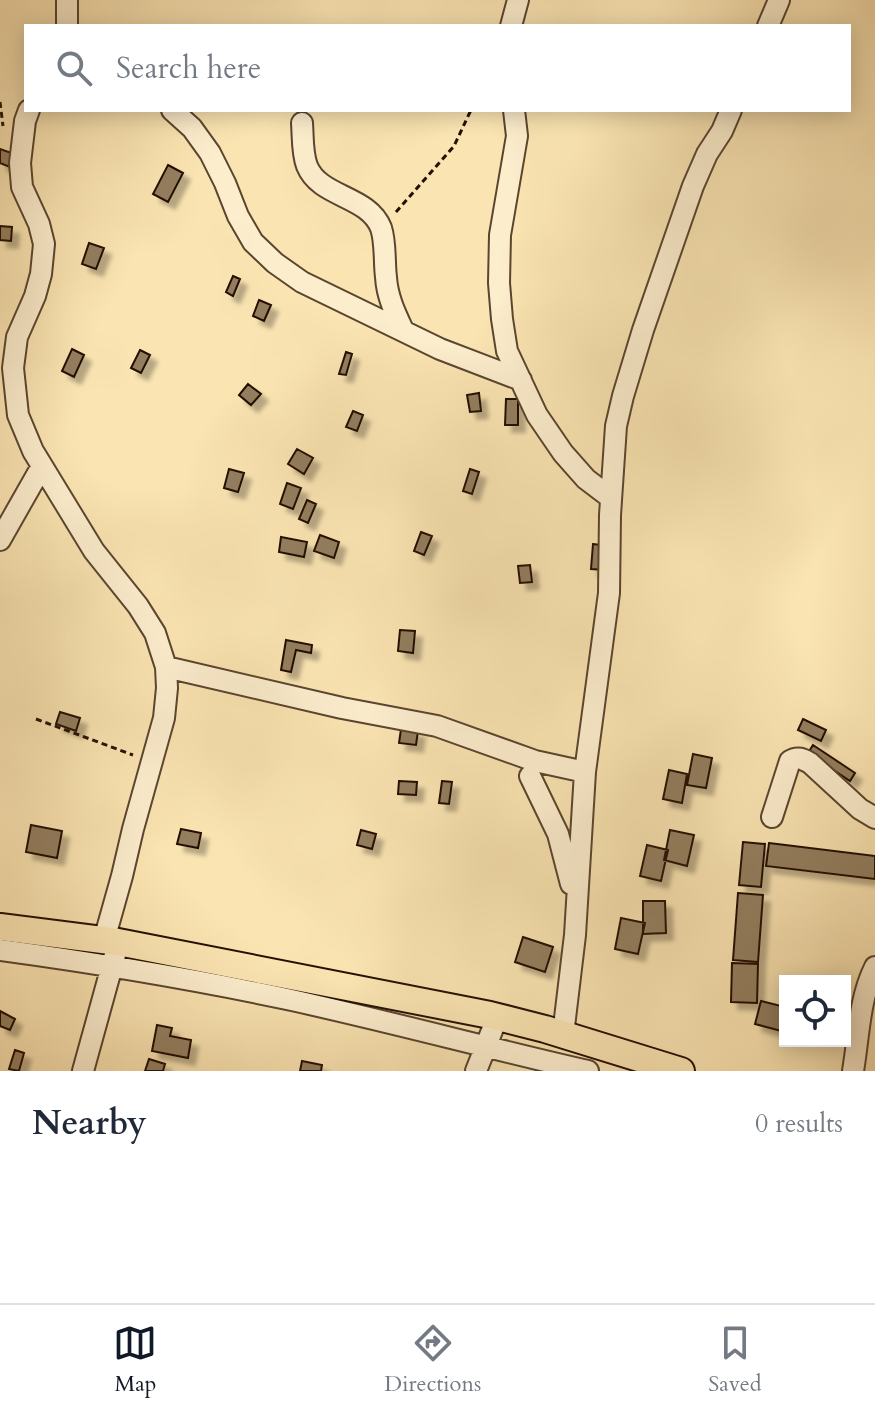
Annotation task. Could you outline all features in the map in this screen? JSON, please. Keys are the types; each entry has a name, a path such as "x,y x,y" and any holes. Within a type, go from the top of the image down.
{"main road":[{"path":"0,927 497,1018 681,1071"}],"street":[{"path":"67,0 67,24"},
{"path":"512,24 518,0"},
{"path":"769,24 779,0"},
{"path":"28,112 20,163 22,187 39,224 44,244 35,296 17,337 9,416 94,551 138,606 155,633 166,667 164,718 83,1071"},
{"path":"174,112 192,128 210,153 253,242 275,263 302,282 341,302 440,349 521,380"},
{"path":"514,112 517,136 500,235 499,283 507,351 537,415 563,453 586,479 611,498"},
{"path":"563,1035 574,949 585,772 609,593 616,426 643,330 693,186 730,112"},
{"path":"302,123 306,164 311,173 321,183 361,205 374,216 381,228 386,281 403,330"},
{"path":"0,540 42,466"},
{"path":"166,667 342,708 437,726 535,761 585,772"},
{"path":"772,817 790,761 801,758 860,809 875,818"},
{"path":"530,776 558,834 577,905"},
{"path":"0,950 111,949 180,977 588,1071"},
{"path":"853,1071 863,1004 875,967"},
{"path":"476,1071 497,1018"}],"path":[{"path":"381,228 454,146 470,112"},
{"path":"36,719 152,761"}],"building":[{"path":"0,149 20,156 15,169 0,163"},
{"path":"168,165 183,173 168,202 153,194"},
{"path":"0,226 12,227 11,241 0,240"},
{"path":"89,243 104,248 96,269 82,264"},
{"path":"233,276 240,279 233,296 226,292"},
{"path":"259,300 271,305 264,321 253,316"},
{"path":"72,349 84,355 74,377 62,371"},
{"path":"140,350 150,355 141,373 131,368"},
{"path":"346,352 352,354 346,375 339,374"},
{"path":"248,384 261,394 251,405 239,395"},
{"path":"479,393 481,411 470,412 467,395"},
{"path":"506,399 518,399 518,425 505,425"},
{"path":"353,411 363,415 357,431 346,427"},
{"path":"297,449 313,458 304,474 288,464"},
{"path":"229,469 244,473 238,492 224,488"},
{"path":"470,469 479,472 472,494 463,491"},
{"path":"287,483 301,488 293,509 280,504"},
{"path":"307,500 316,504 308,523 299,519"},
{"path":"421,532 432,536 424,555 414,551"},
{"path":"320,535 339,542 334,558 314,551"},
{"path":"281,537 307,542 304,557 279,552"},
{"path":"593,544 609,546 606,570 591,569"},
{"path":"530,565 532,582 520,583 518,566"},
{"path":"400,630 415,631 413,653 398,651"},
{"path":"286,640 312,645 311,653 296,650 291,672 281,670"},
{"path":"60,712 80,718 76,731 56,724"},
{"path":"803,719 826,730 821,741 798,730"},
{"path":"401,729 418,731 416,745 399,743"},
{"path":"813,745 855,773 850,781 808,753"},
{"path":"693,754 712,758 706,788 687,785"},
{"path":"669,770 687,774 682,803 663,799"},
{"path":"399,781 417,782 416,795 398,794"},
{"path":"442,781 452,782 449,804 439,803"},
{"path":"31,825 62,831 57,858 26,852"},
{"path":"181,829 201,833 198,848 177,844"},
{"path":"361,830 376,834 372,849 357,845"},
{"path":"670,830 694,835 687,866 664,860"},
{"path":"743,842 765,844 761,887 739,885"},
{"path":"769,843 875,856 875,879 766,866"},
{"path":"647,845 668,850 661,881 640,876"},
{"path":"738,893 763,895 758,962 733,960"},
{"path":"643,901 665,901 666,933 643,934"},
{"path":"621,918 645,923 638,954 615,949"},
{"path":"523,937 553,947 545,972 515,962"},
{"path":"732,963 758,964 757,1003 731,1002"},
{"path":"761,1001 779,1006 779,1030 755,1024"},
{"path":"0,1011 15,1019 10,1030 0,1026"},
{"path":"157,1025 172,1028 170,1036 191,1040 188,1058 152,1051"},
{"path":"15,1050 24,1053 19,1071 9,1069"},
{"path":"149,1059 165,1064 163,1071 145,1071"},
{"path":"302,1061 322,1065 321,1071 300,1071"}]}
